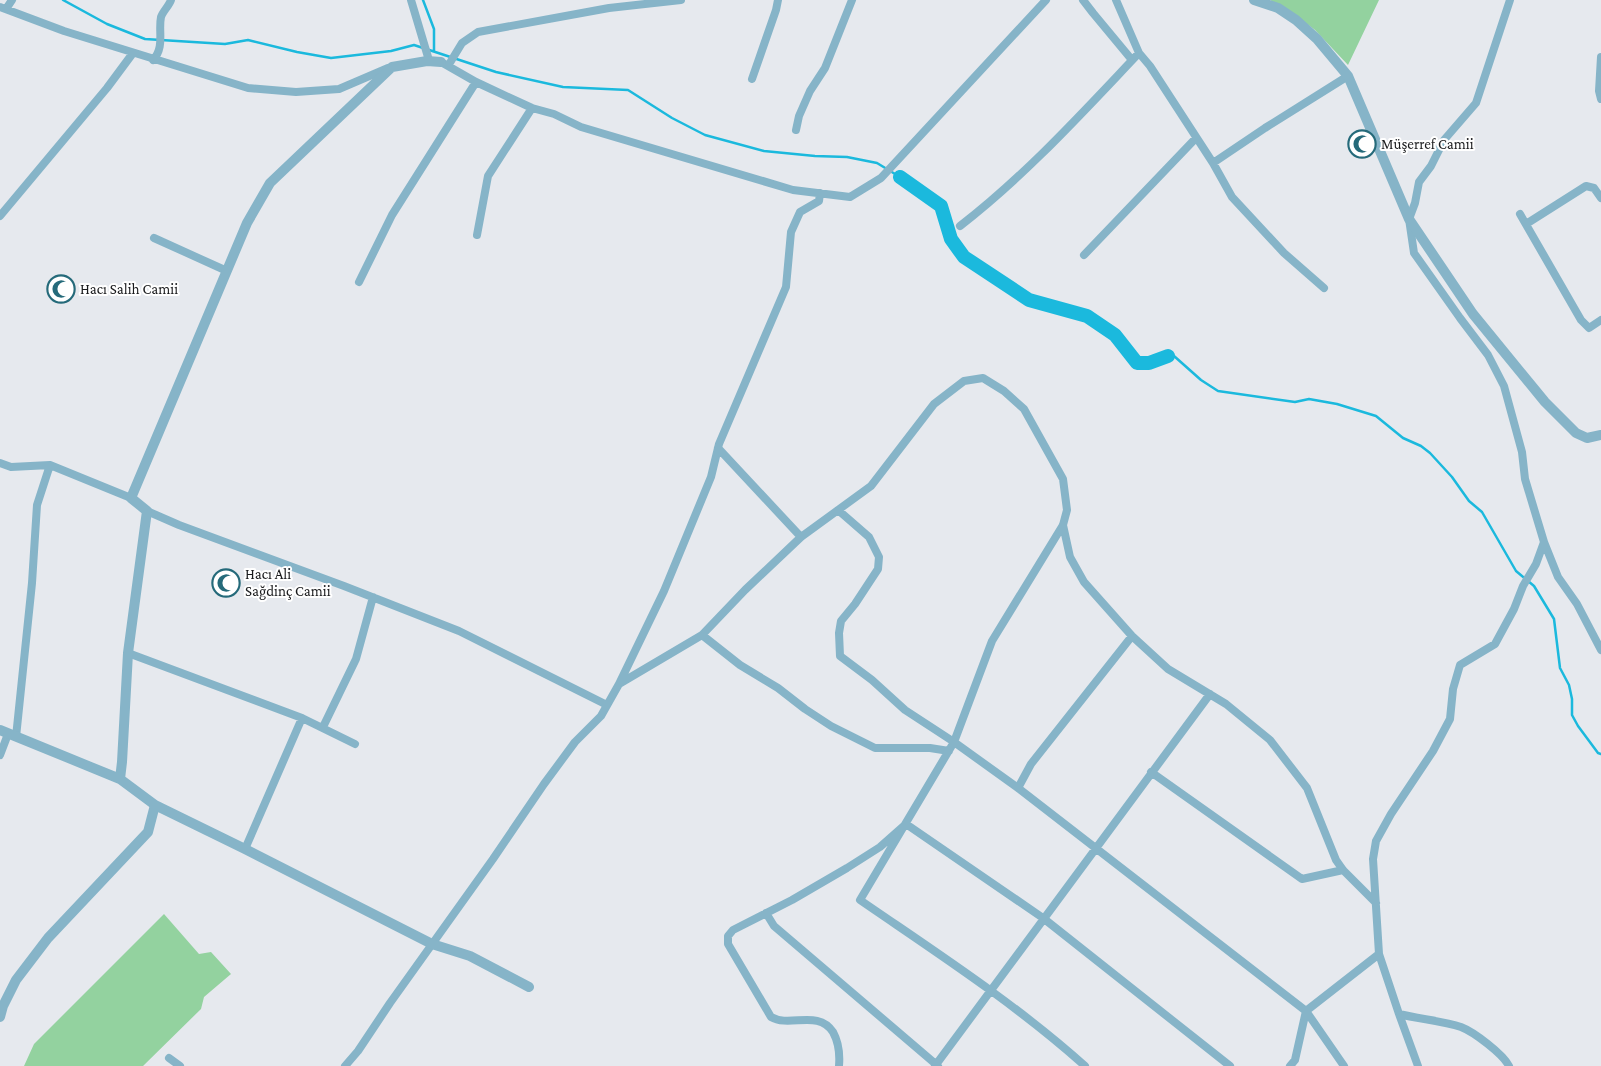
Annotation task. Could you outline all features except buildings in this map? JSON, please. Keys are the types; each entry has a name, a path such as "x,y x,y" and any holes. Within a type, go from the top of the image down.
{"street":[{"path":"12,0 3,8 64,31 248,88 296,92 339,89 392,67 428,59 447,63 476,82 532,108 554,114 581,127 792,190 850,197 881,178 1046,0"},
{"path":"153,60 157,55 161,36 161,16 172,0"},
{"path":"411,0 428,59"},
{"path":"447,63 462,43 478,32 506,25 609,8 681,0"},
{"path":"752,79 778,0"},
{"path":"796,130 799,116 810,91 824,68 852,0"},
{"path":"1083,0 1132,60"},
{"path":"1116,0 1139,53 1150,66 1213,162 1232,197 1284,253 1324,288"},
{"path":"1254,0 1278,8 1296,20 1317,39 1348,76 1409,219 1473,314 1545,402 1576,433 1587,438 1601,436"},
{"path":"1510,0 1476,104 1444,140 1431,166 1419,182 1409,219 1414,253 1488,355 1504,386 1522,452 1525,479 1544,542 1558,577 1577,604 1601,650"},
{"path":"0,216 107,88 133,53"},
{"path":"960,226 988,204 1049,148 1139,53"},
{"path":"1601,57 1599,91 1601,99"},
{"path":"131,498 247,223 270,183 392,67"},
{"path":"1213,162 1348,76"},
{"path":"359,282 392,215 476,82"},
{"path":"477,236 488,176 532,108"},
{"path":"1084,255 1196,138"},
{"path":"1526,224 1586,186 1594,188 1601,198"},
{"path":"345,1066 358,1051 544,784 575,742 601,716 607,705 664,591 711,477 718,448 786,287 791,232 800,212 819,201 820,192"},
{"path":"1520,214 1588,328 1601,320"},
{"path":"154,238 227,270"},
{"path":"618,684 702,635 745,590 801,537 871,486 934,404 964,381 983,378 1004,391 1024,409 1063,479 1067,510 1063,525 992,641 954,742 860,900 991,990 1061,1044 1085,1066"},
{"path":"718,448 801,537"},
{"path":"0,463 11,467 50,465 131,498 147,511 178,525 459,631 607,705"},
{"path":"0,755 8,734 32,583 37,505 50,465"},
{"path":"838,510 869,536 879,557 878,569 855,604 841,621 839,633 840,656 872,680 905,710 954,742 1018,788 1306,1011 1344,1066"},
{"path":"120,779 128,653 147,511"},
{"path":"1063,525 1070,557 1084,582 1132,636 1168,669 1183,680 1226,704 1270,740 1306,788 1336,860 1343,870 1376,904"},
{"path":"1418,1066 1379,954 1373,859 1376,842 1390,814 1433,750 1450,719 1453,689 1460,665 1495,644 1514,609 1523,586 1536,564 1544,542"},
{"path":"322,727 356,659 373,598"},
{"path":"702,635 740,665 778,688 831,726 875,748 930,748 949,751"},
{"path":"1018,788 1031,764 1132,636"},
{"path":"128,653 302,718 355,744"},
{"path":"766,913 774,926 936,1065 1210,694"},
{"path":"245,849 302,718"},
{"path":"8,734 120,779 155,805 432,944 470,956 529,987"},
{"path":"1151,772 1302,879 1343,870"},
{"path":"0,1016 16,980 48,938 148,832 155,805"},
{"path":"839,1066 838,1040 829,1026 819,1020 777,1021 771,1017 728,944 728,936 733,930 847,868 880,847 906,824"},
{"path":"906,824 1043,918 1230,1066"},
{"path":"1290,1066 1295,1060 1306,1011 1379,954"},
{"path":"1399,1014 1462,1028 1484,1042 1506,1060 1509,1066"},
{"path":"169,1058 180,1066"}],"green space":[{"path":"1270,0 1379,0 1348,65 1315,30 1294,14"},
{"path":"164,914 199,954 211,952 231,974 204,997 201,1009 143,1066 24,1066 34,1044"}],"waterway":[{"path":"63,0 107,24 145,39 225,44 248,40 331,58 391,51 414,45 496,72 563,87 628,90 672,118 705,135 764,151 847,157 877,163 900,177"},
{"path":"423,0 434,29 434,51"},
{"path":"900,177 941,206 951,239 964,257 1029,300 1087,316 1115,335 1137,363 1149,363 1168,356"},
{"path":"1168,356 1174,356 1201,380 1218,391 1295,402 1309,399 1337,404 1376,416 1403,438 1421,446 1430,453 1452,477 1469,501 1482,512 1516,571 1534,586 1554,619 1560,668 1569,685 1572,699 1572,715 1598,753 1601,754"}],"place":[{"name":"Müşerref Camii","path":"1362,144"},
{"name":"Hacı Salih Camii","path":"61,289"},
{"name":"Hacı Ali Sağdinç Camii","path":"226,583"}]}
